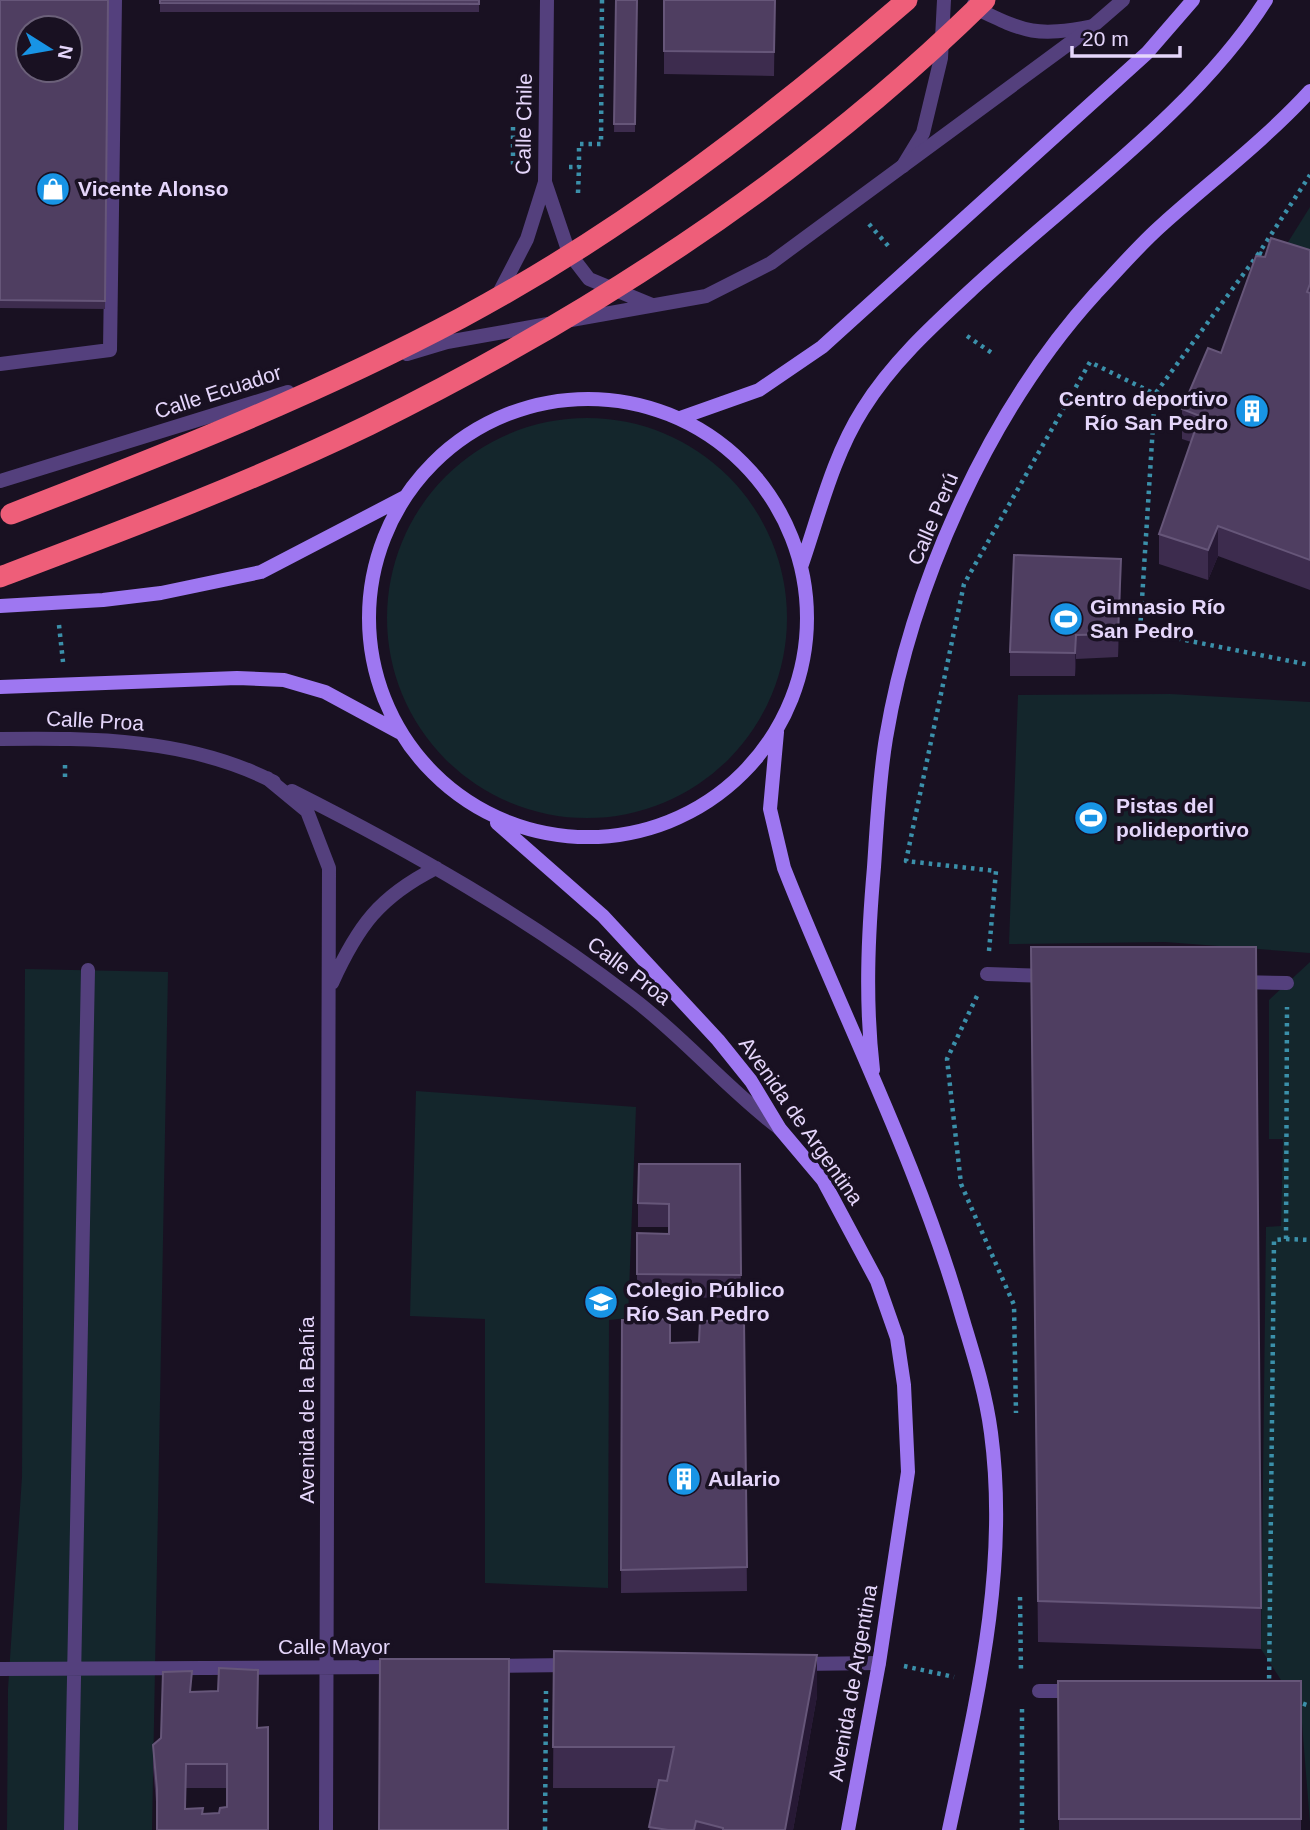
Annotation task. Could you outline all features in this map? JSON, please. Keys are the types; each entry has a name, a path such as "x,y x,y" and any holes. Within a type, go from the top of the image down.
{"highway":[{"path":"11,513 176,450 298,398 462,317 621,220 696,167 771,113 907,0"},
{"path":"0,577 197,501 367,426 532,338 689,240 766,185 912,68 985,0"}],"main road":[{"path":"680,418 759,390 822,347 1147,52 1193,0"},
{"path":"801,567 831,477 862,411 902,357 1005,258 1176,107 1220,63 1266,0"},
{"name":"Calle Perú","path":"875,1085 867,1018 867,958 881,766 902,665 916,616 951,523 997,435 1040,365 1094,295 1160,226 1284,119 1310,92"},
{"path":"580,399 621,401 680,418 723,444 758,479 785,521 801,567 807,622 805,650 799,677 778,728 765,748 732,784 693,811 649,830 601,838 578,838 530,831 485,813 447,787 430,771 401,733 380,688 373,664 369,614 376,564 383,541 406,496 432,464 464,437 500,417 539,404 580,399"},
{"path":"0,606 161,593 261,572 406,496"},
{"path":"0,687 237,678 284,680 325,692 401,733"},
{"path":"778,728 770,809 784,868 938,1240 977,1366 991,1432 996,1551 992,1608 978,1695 949,1830"},
{"name":"Avenida de Argentina","path":"485,813 603,916 718,1040 751,1081 780,1129 823,1180 877,1281 897,1338 904,1385 908,1472 879,1663 848,1830"}],"street":[{"path":"0,365 110,351 115,0"},
{"name":"Calle Chile","path":"447,342 495,300 527,239 546,174 547,0"},
{"path":"902,167 923,133 941,58 944,0"},
{"path":"972,0 975,8 1021,30 1054,34 1093,26"},
{"path":"447,342 706,296 771,263 1093,26 1124,0"},
{"path":"546,174 569,253 589,279 652,305"},
{"name":"Calle Ecuador","path":"0,481 447,342"},
{"name":"Calle Proa","path":"0,739 139,741 193,753 267,778 436,869 544,933 634,999 694,1049 749,1106 780,1129"},
{"name":"Calle Proa","path":"267,778 307,811 322,843 329,868 329,990"},
{"path":"329,990 363,922 407,883 436,869"},
{"path":"71,1830 88,970"},
{"path":"987,974 1069,976"},
{"path":"1219,981 1287,983"},
{"name":"Avenida de la Bahía","path":"326,1830 329,990"},
{"path":"782,1664 879,1663"},
{"path":"478,1666 588,1665"},
{"name":"Calle Mayor","path":"0,1670 409,1667"},
{"path":"1039,1691 1093,1691"}],"path":[{"path":"513,127 513,167 546,174 579,167 579,144 601,144 602,0"},
{"path":"1310,175 1259,253 1155,394 1140,631 1310,665"},
{"path":"869,224 890,248"},
{"path":"1259,253 1272,258"},
{"path":"967,336 995,355"},
{"path":"987,974 996,871 906,861 964,583 1090,362 1155,394"},
{"path":"1286,1239 1287,983"},
{"path":"1269,1693 1274,1240 1310,1240"},
{"path":"545,1830 546,1666"},
{"path":"1289,1699 1310,1706"}],"shaded area":[{"path":"1310,207 1310,278 1275,263"},
{"path":"587,418 626,422 664,433 714,463 742,491 772,541 783,579 787,618 783,657 772,695 742,745 714,773 664,803 626,814 587,818 548,814 510,803 460,773 432,745 402,695 391,657 387,618 391,579 402,541 432,491 460,463 510,433 548,422"},
{"path":"1170,694 1310,702 1310,953 1165,942 1009,944 1018,695"},
{"path":"1310,962 1310,1823 1301,1711 1261,1649 1266,1227 1281,1226 1283,1139 1269,1139 1269,1000"},
{"path":"25,969 168,972 152,1830 7,1830 8,1689 22,1477"},
{"path":"416,1091 636,1107 628,1318 609,1320 608,1588 485,1583 485,1319 410,1316"}],"building":[{"name":"Vicente Alonso","path":"0,0 108,0 105,301 0,300"},
{"path":"160,0 479,0 479,4 160,3"},
{"path":"616,0 637,0 635,124 614,124"},
{"path":"664,0 775,0 774,52 664,51"},
{"name":"Centro deportivo Río San Pedro","path":"1271,238 1310,250 1310,284 1307,292 1310,293 1310,560 1218,526 1208,550 1159,534 1200,416 1182,409 1208,348 1221,353 1256,256 1265,257"},
{"name":"Gimnasio Río San Pedro","path":"1014,555 1121,559 1118,634 1076,635 1075,653 1010,652"},
{"path":"1031,947 1256,947 1261,1608 1038,1601"},
{"path":"639,1164 740,1164 741,1275 637,1274 637,1233 669,1234 669,1204 638,1203"},
{"name":"Aulario","path":"670,1319 670,1343 699,1342 700,1321 744,1320 747,1567 621,1570 622,1320"},
{"path":"554,1651 817,1655 785,1830 723,1830 696,1821 694,1830 649,1827 659,1780 667,1781 674,1747 553,1747"},
{"path":"380,1659 509,1659 508,1830 379,1830"},
{"path":"219,1668 258,1670 257,1728 268,1727 268,1830 157,1830 153,1745 161,1738 163,1672 192,1671 190,1692 218,1691","holes":["186,1764 227,1764 227,1807 220,1808 219,1813 202,1814 203,1808 185,1809"]},
{"path":"1058,1681 1301,1681 1301,1819 1059,1819"}],"place":[{"name":"Vicente Alonso","path":"53,189"},
{"name":"Centro deportivo Río San Pedro","path":"1252,411"},
{"name":"Gimnasio Río San Pedro","path":"1066,619"},
{"name":"Pistas del polideportivo","path":"1091,818"},
{"name":"Colegio Público Río San Pedro","path":"601,1302"},
{"name":"Aulario","path":"684,1479"}]}
